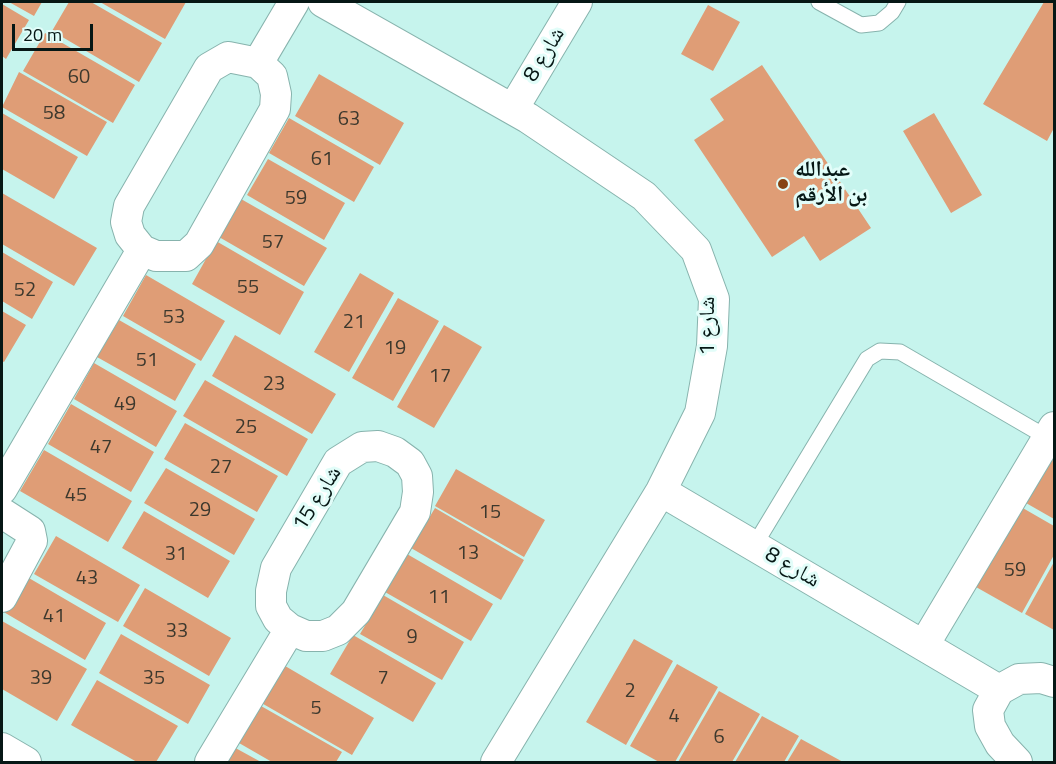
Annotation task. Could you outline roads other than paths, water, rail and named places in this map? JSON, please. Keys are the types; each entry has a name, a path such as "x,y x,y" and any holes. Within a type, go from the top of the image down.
{"street":[{"path":"258,63 294,2"},
{"name":"شارع 1","path":"323,2 513,109 644,196 696,250 714,299 712,346 700,413 661,490 498,762"},
{"name":"شارع 8","path":"513,109 577,2"},
{"path":"228,57 258,63 272,76 276,94 275,109 200,244 186,256 172,258 156,256 142,250 130,235 126,222 129,206 209,68 228,57"},
{"path":"2,489 142,250"},
{"path":"924,645 1051,433"},
{"name":"شارع 15","path":"378,446 395,452 410,463 417,476 418,492 414,512 356,612 338,630 323,636 306,636 290,629 278,619 271,606 271,591 276,568 338,462 362,447 378,446"},
{"name":"شارع 8","path":"661,490 999,690"},
{"path":"2,513 30,531 33,541 2,597"},
{"path":"210,762 290,629"},
{"path":"1017,762 1000,744 990,726 988,710 999,690 1019,679 1030,677 1054,682"},
{"path":"2,748 26,762"}],"lane":[{"path":"819,2 861,25 879,23 892,12 898,2"},
{"path":"754,546 867,359 880,351 900,352 1051,433"}],"place":[{"name":"عبدالله بن الأرقم","path":"783,184"}]}
